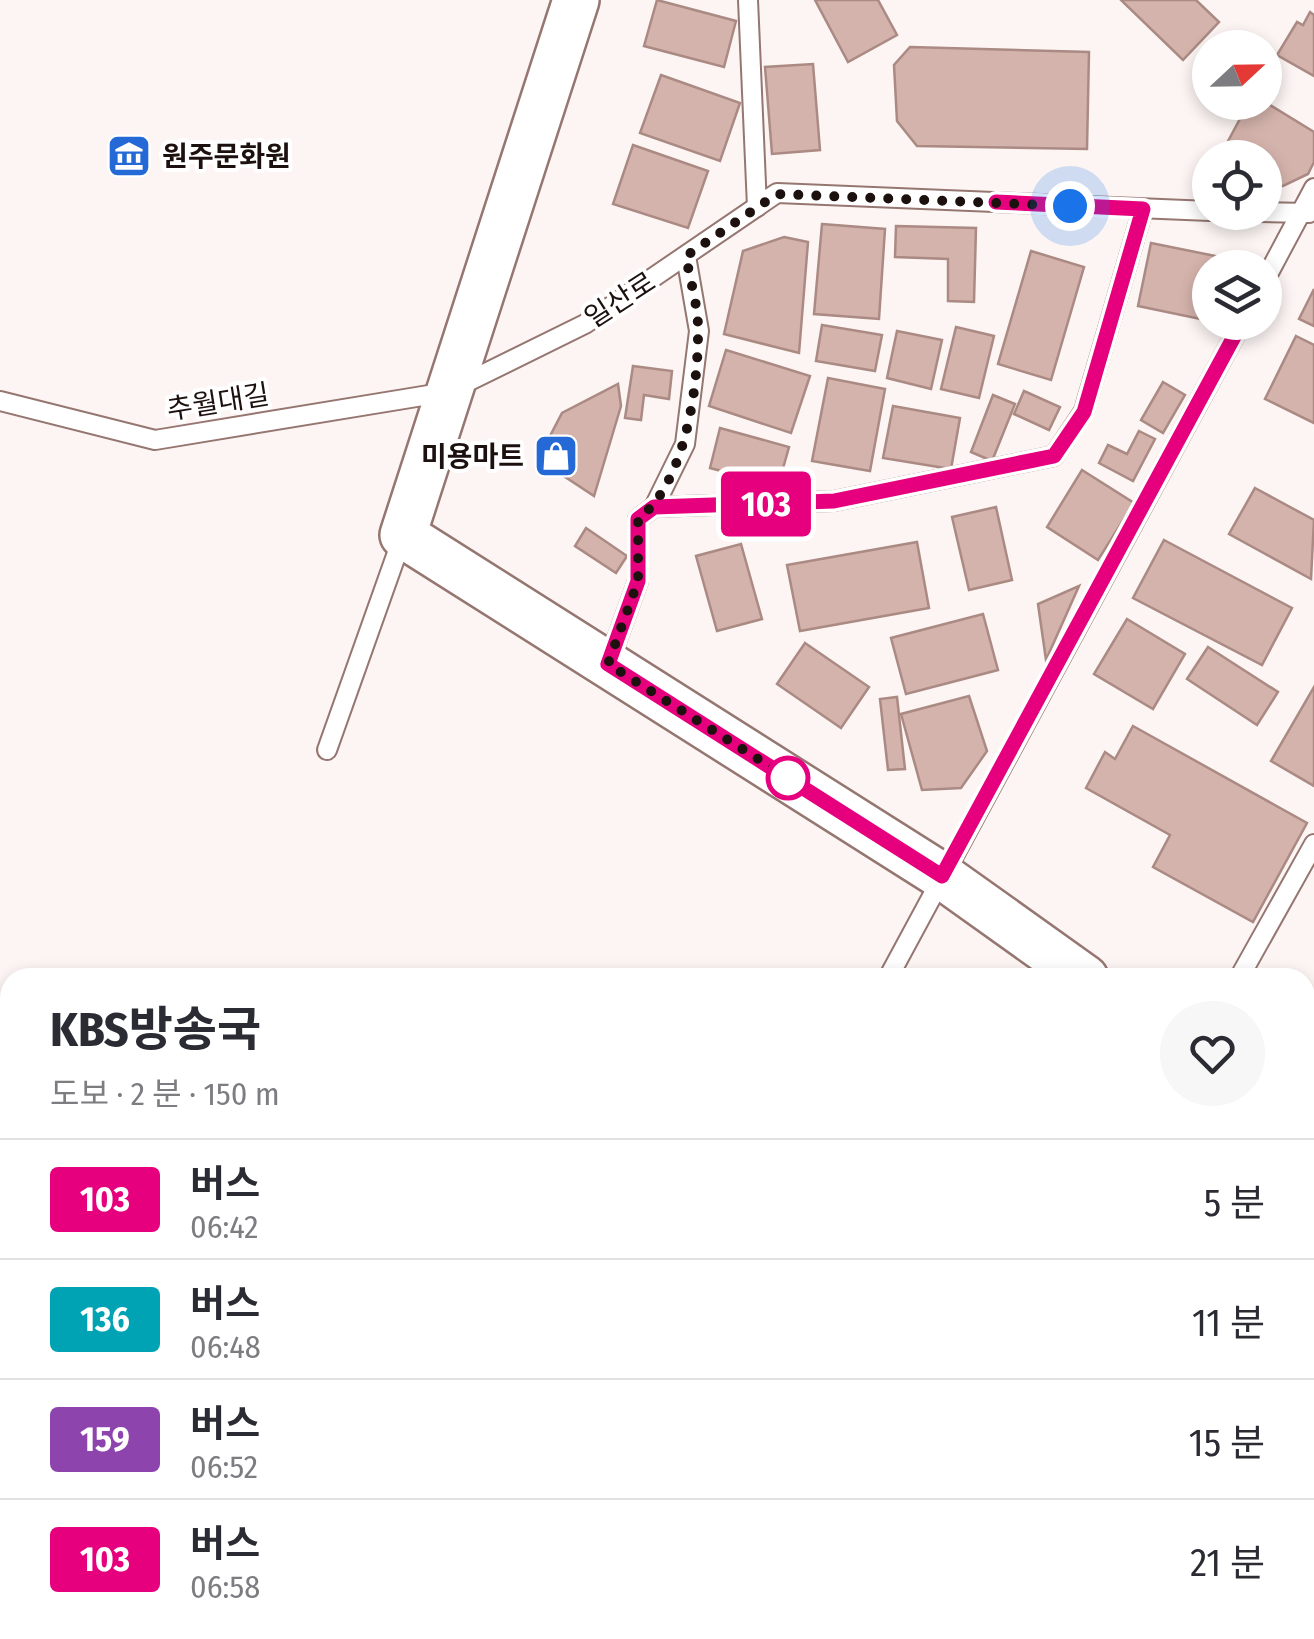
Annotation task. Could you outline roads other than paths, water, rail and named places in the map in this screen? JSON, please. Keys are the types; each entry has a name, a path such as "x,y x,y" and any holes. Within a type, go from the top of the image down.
{"street":[{"path":"576,0 447,392 404,536 942,876 1071,968"}],"lane":[{"path":"748,0 756,207"},
{"path":"1282,253 1307,213 1314,188"},
{"name":"일산로","path":"447,392 585,324 777,194 1192,210"},
{"path":"654,507 834,501 1054,456 1084,412 1143,209"},
{"path":"1282,212 1307,213"},
{"path":"608,664 638,581 638,519 654,507 684,444 699,331 686,256"},
{"path":"893,968 1232,340"},
{"name":"추월대길","path":"0,400 154,440 447,392"},
{"path":"327,750 404,536"},
{"path":"1245,968 1314,844"}],"place":[{"name":"원주문화원","path":"129,156"},
{"name":"미용마트","path":"556,456"}]}
